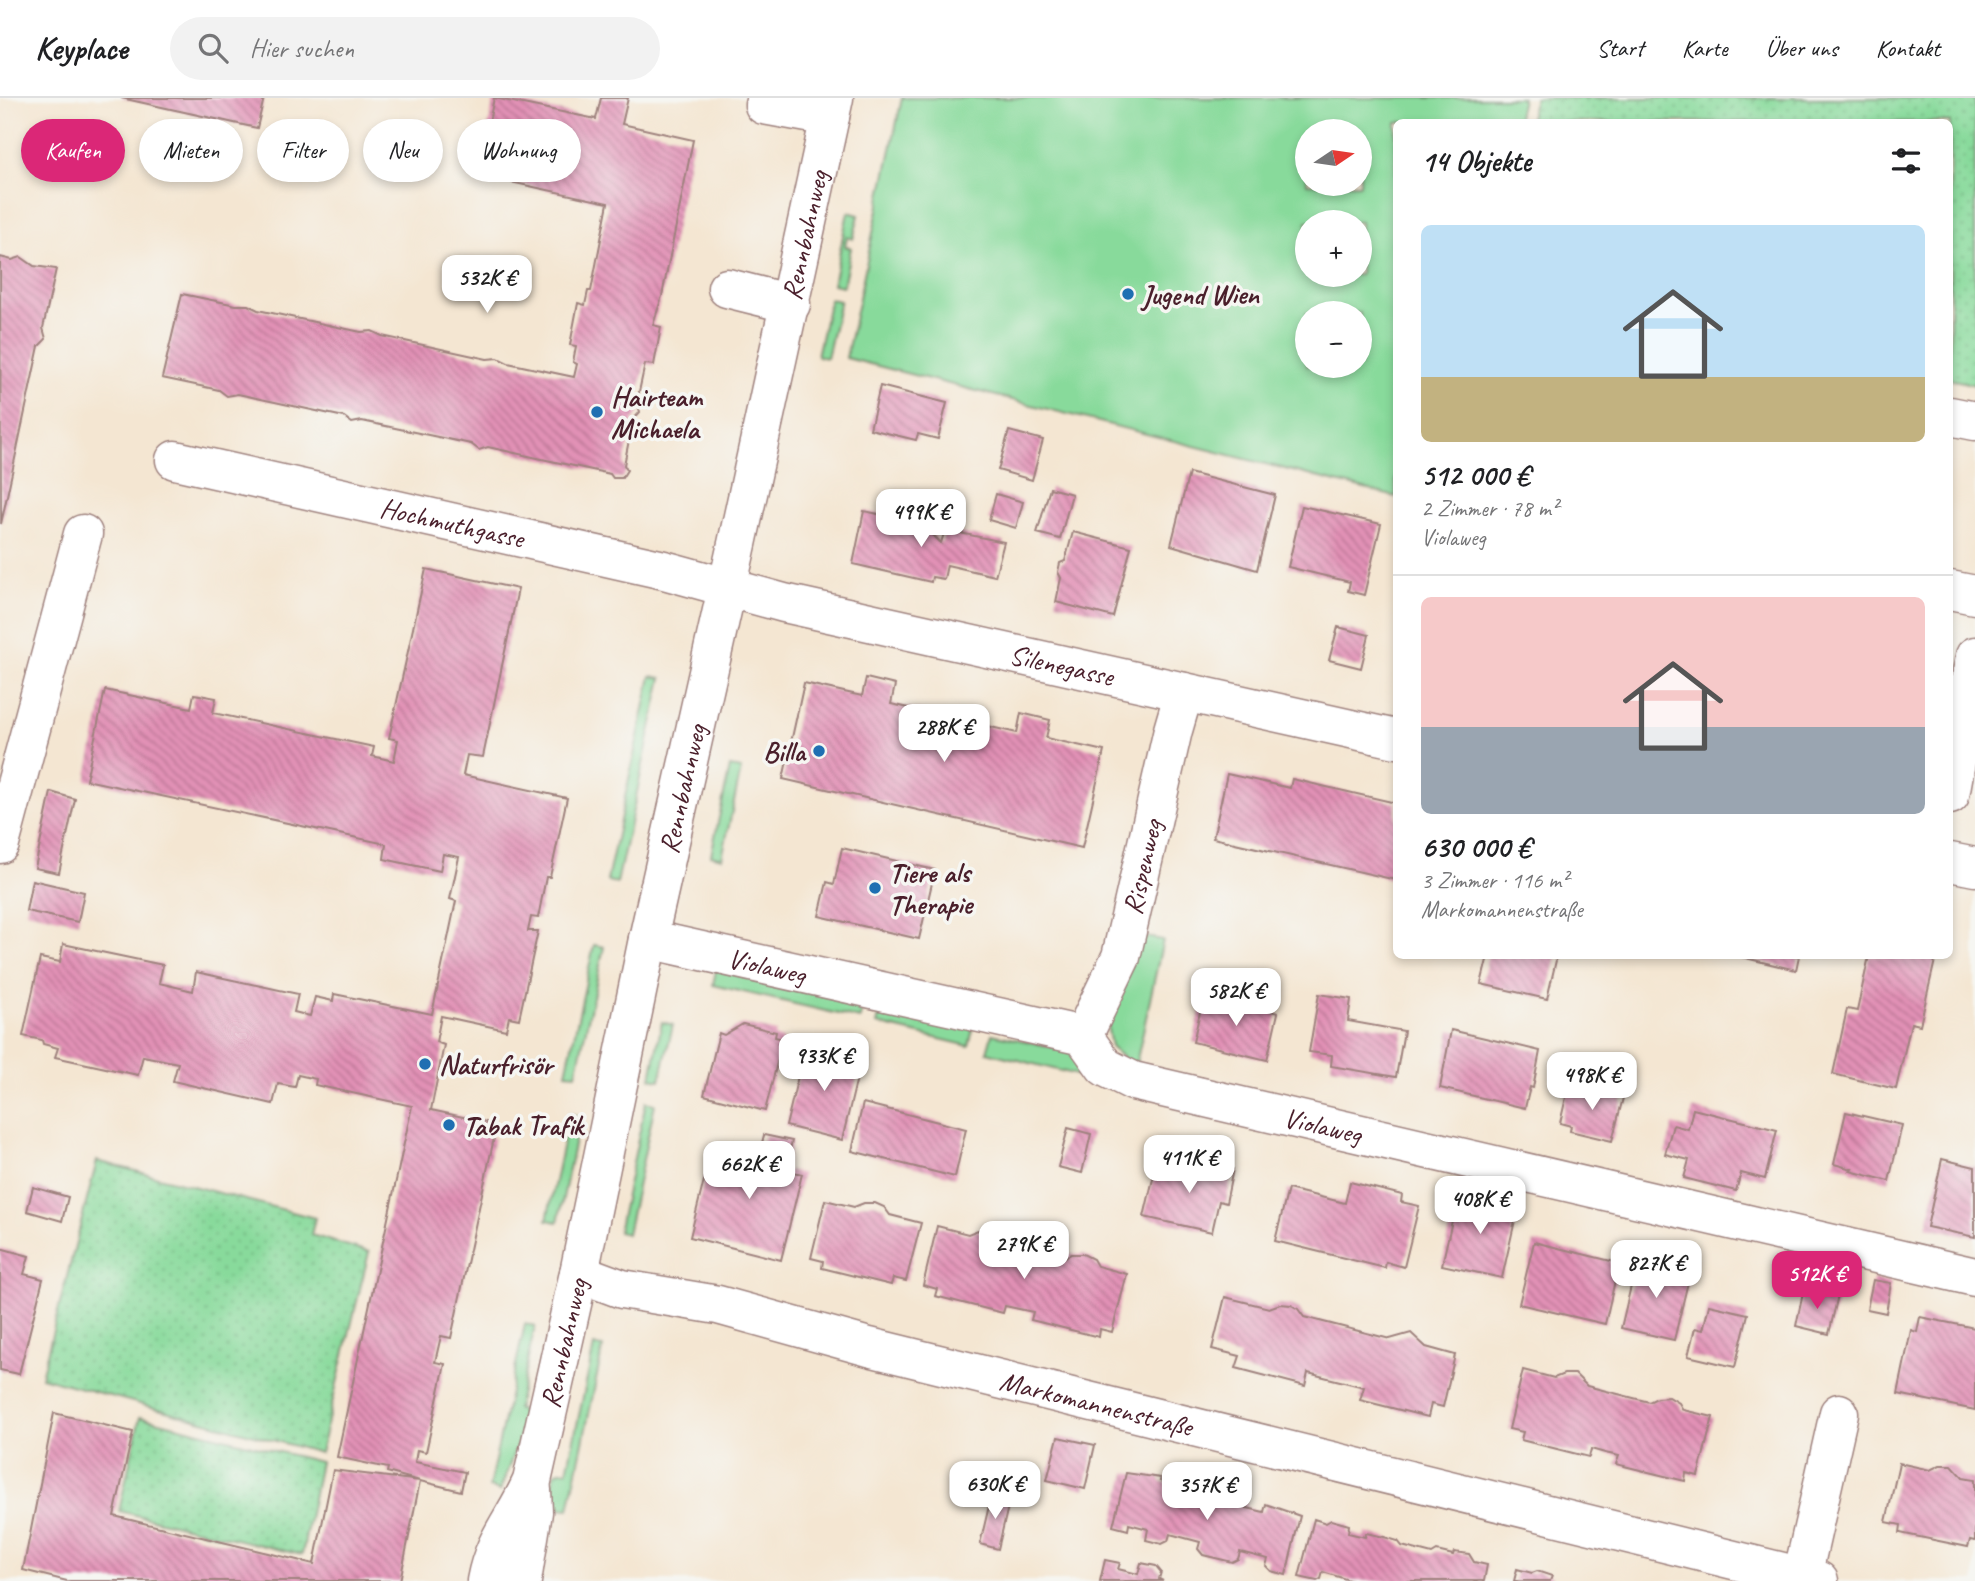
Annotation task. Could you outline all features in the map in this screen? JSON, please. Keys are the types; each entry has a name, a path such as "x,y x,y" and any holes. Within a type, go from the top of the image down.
{"street":[{"path":"764,105 832,108"},
{"name":"Rennbahnweg","path":"486,1581 490,1557 523,1502 532,1481 579,1273 648,939 791,304 832,108"},
{"path":"727,288 791,304"},
{"path":"1953,417 1975,421"},
{"name":"Hochmuthgasse","path":"175,460 728,586"},
{"path":"0,844 83,534"},
{"name":"Silenegasse","path":"728,586 769,599 1393,738"},
{"path":"1953,591 1975,595"},
{"path":"1953,778 1975,656"},
{"name":"Rispenweg","path":"1083,1036 1121,957 1184,692"},
{"path":"1953,863 1975,867"},
{"name":"Violaweg","path":"648,939 1083,1036 1105,1067 1133,1082 1975,1277"},
{"name":"Markomannenstraße","path":"579,1273 622,1289 718,1306 869,1347 1810,1579"},
{"path":"1810,1579 1839,1413"},
{"name":"Rennbahnweg","path":"522,1581 533,1512 532,1481"}],"green space":[{"name":"Jugend Wien","path":"902,98 1522,98 1518,119 1393,119 1393,496 846,358"},
{"path":"1535,98 1975,98 1975,385 1953,380 1953,119 1530,119"},
{"path":"848,212 859,215 853,239 847,237 845,246 851,248 843,286 833,284"},
{"path":"830,299 840,301 827,358 817,356"},
{"path":"651,676 662,678 617,883 607,881"},
{"path":"730,767 741,769 722,858 711,855"},
{"path":"1146,937 1163,940 1136,1064 1129,1063 1111,1047 1107,1024 1136,941"},
{"path":"594,945 604,947 576,1074 566,1073"},
{"path":"717,965 863,1001 860,1019 713,985"},
{"path":"882,1006 973,1029 969,1046 877,1024"},
{"path":"662,1022 673,1025 660,1080 651,1078"},
{"path":"992,1034 1076,1052 1100,1081 987,1052"},
{"path":"646,1102 655,1104 627,1234 618,1232"},
{"path":"569,1114 580,1116 558,1222 547,1220"},
{"path":"97,1161 315,1218 311,1235 369,1252 320,1453 41,1377"},
{"path":"525,1324 535,1326 517,1409 525,1412 527,1417 500,1491 489,1487"},
{"path":"594,1346 603,1347 569,1509 549,1507 555,1473 567,1471"},
{"path":"140,1417 320,1462 302,1555 119,1511"}],"building":[{"path":"121,98 264,98 257,128 243,125 243,119 216,119"},
{"path":"494,98 596,119 601,98 628,98 622,124 693,140 662,296 653,325 661,327 654,365 645,364 637,401 640,412 633,420 624,465 627,470 622,478 488,447 479,450 471,444 362,421 352,423 344,417 238,394 227,396 219,390 162,378 182,294 248,305 258,310 361,332 372,331 382,336 487,359 498,358 508,363 574,377 577,364 573,362 576,346 570,345 578,303 585,305 588,291 591,291 608,203 510,182 581,182 581,119 490,119"},
{"path":"0,257 12,260 21,257 34,266 56,269 43,328 46,339 39,346 1,524"},
{"path":"880,386 947,403 938,439 918,434 916,440 870,429"},
{"path":"1009,431 1043,440 1032,480 998,470"},
{"path":"1189,473 1275,495 1257,570 1171,545"},
{"path":"1050,488 1072,494 1060,539 1037,533"},
{"path":"996,494 1023,502 1016,528 989,520"},
{"path":"1302,506 1381,524 1364,595 1348,591 1350,582 1288,567"},
{"path":"864,511 921,523 941,543 945,530 1004,542 995,576 947,565 944,579 932,577 931,582 853,564"},
{"path":"1073,532 1131,547 1113,617 1056,602 1061,578 1058,572 1060,563 1065,561"},
{"path":"426,569 518,589 483,757 467,755 463,775 567,798 538,918 531,917 528,931 538,931 519,1019 509,1017 506,1030 441,1016 436,1042 444,1045 431,1110 486,1122 484,1136 494,1138 451,1338 441,1336 435,1362 445,1364 426,1452 417,1450 415,1462 465,1472 461,1491 387,1472 388,1468 337,1457 412,1106 315,1085 316,1079 298,1075 295,1087 278,1084 273,1104 173,1081 178,1063 143,1056 138,1075 55,1057 58,1048 43,1044 42,1040 23,1036 40,958 60,962 63,944 163,965 159,983 193,991 196,972 298,994 294,1012 310,1016 315,997 333,1001 334,994 432,1014 456,901 450,899 459,857 443,854 440,871 384,859 386,844 86,780 105,690 191,708 194,694 216,698 213,713 374,747 372,756 394,761 398,740 389,738"},
{"path":"1338,627 1369,635 1361,668 1329,660"},
{"path":"866,678 895,685 891,704 1017,733 1021,713 1050,720 1046,738 1104,751 1082,848 783,779 804,683 862,696"},
{"path":"1227,774 1290,788 1292,779 1393,802 1393,879 1213,838"},
{"path":"51,792 75,799 59,873 35,868"},
{"path":"842,848 935,870 919,939 819,916 827,882 834,884"},
{"path":"32,880 84,892 78,922 26,911"},
{"path":"1487,959 1556,959 1547,999 1481,984"},
{"path":"1750,959 1798,959 1796,970"},
{"path":"1868,959 1935,959 1920,1025 1911,1023 1896,1089 1833,1074 1847,1009 1857,1011"},
{"path":"1319,994 1351,999 1348,1021 1404,1031 1396,1077 1331,1066 1332,1055 1309,1052"},
{"path":"1204,995 1278,1013 1267,1060 1193,1042"},
{"path":"743,1024 776,1032 775,1037 783,1039 765,1111 704,1095 719,1033 724,1035"},
{"path":"1451,1030 1540,1051 1533,1088 1530,1087 1525,1108 1440,1088"},
{"path":"805,1047 861,1061 842,1140 786,1126"},
{"path":"1581,1084 1624,1094 1612,1141 1570,1131 1571,1126 1560,1123 1568,1089 1579,1092"},
{"path":"863,1103 966,1129 955,1177 852,1151"},
{"path":"1693,1109 1777,1130 1765,1179 1741,1173 1736,1191 1684,1178 1689,1160 1665,1154 1673,1125 1688,1129"},
{"path":"1846,1112 1902,1125 1889,1181 1834,1164"},
{"path":"1068,1128 1091,1134 1082,1173 1058,1167"},
{"path":"764,1135 792,1141 785,1170 802,1174 781,1260 690,1237 711,1152 757,1163"},
{"path":"1190,1159 1233,1169 1226,1203 1219,1201 1212,1232 1144,1217 1156,1166 1187,1173"},
{"path":"1942,1159 1975,1167 1975,1237 1927,1227"},
{"path":"1350,1182 1402,1195 1401,1202 1419,1206 1404,1267 1386,1262 1385,1268 1275,1241 1288,1189 1345,1203"},
{"path":"33,1187 68,1197 62,1221 27,1211"},
{"path":"1458,1194 1518,1207 1502,1278 1442,1265"},
{"path":"825,1200 854,1207 875,1203 884,1207 890,1215 921,1223 906,1281 893,1278 891,1285 822,1268 823,1261 811,1258"},
{"path":"937,1226 968,1234 989,1230 1001,1242 1063,1258 1071,1254 1083,1254 1093,1259 1097,1266 1127,1274 1112,1332 1100,1329 1099,1337 1031,1320 1033,1312 1005,1306 1003,1313 935,1296 937,1289 923,1285"},
{"path":"1534,1242 1619,1263 1605,1324 1519,1304"},
{"path":"0,1248 29,1256 24,1274 43,1279 19,1374 0,1370"},
{"path":"1645,1260 1684,1269 1683,1276 1689,1278 1674,1340 1621,1328 1636,1265 1643,1267"},
{"path":"1873,1280 1891,1283 1886,1313 1867,1309"},
{"path":"1804,1288 1838,1295 1829,1334 1796,1326"},
{"path":"1225,1297 1269,1308 1280,1304 1291,1305 1304,1317 1390,1339 1411,1333 1426,1347 1455,1355 1443,1407 1431,1404 1428,1417 1360,1400 1364,1387 1308,1373 1305,1386 1236,1368 1240,1356 1212,1349"},
{"path":"1709,1305 1748,1314 1735,1367 1688,1356 1695,1328 1703,1330"},
{"path":"1920,1317 1975,1328 1975,1410 1898,1394 1911,1330 1917,1332"},
{"path":"1523,1370 1554,1378 1575,1374 1587,1386 1649,1402 1669,1397 1679,1403 1683,1410 1713,1417 1698,1476 1686,1473 1685,1481 1616,1464 1619,1456 1591,1449 1589,1457 1521,1440 1523,1432 1509,1429"},
{"path":"54,1413 133,1432 114,1516 314,1564 333,1470 420,1481 400,1581 67,1581 23,1570"},
{"path":"1058,1437 1095,1445 1085,1489 1047,1480"},
{"path":"1899,1463 1930,1470 1940,1465 1952,1465 1963,1477 1975,1479 1975,1541 1970,1540 1968,1547 1900,1533 1901,1525 1886,1522"},
{"path":"1126,1473 1161,1478 1160,1481 1177,1486 1180,1492 1210,1500 1215,1495 1247,1503 1247,1508 1264,1512 1266,1504 1300,1516 1286,1575 1271,1571 1266,1566 1268,1559 1240,1552 1238,1559 1232,1562 1203,1555 1198,1549 1200,1542 1170,1534 1168,1541 1162,1544 1146,1540 1148,1529 1129,1524 1128,1530 1113,1526"},
{"path":"992,1493 1010,1498 998,1549 980,1544"},
{"path":"1314,1519 1349,1525 1348,1533 1384,1537 1398,1541 1402,1546 1432,1554 1437,1551 1453,1555 1454,1552 1469,1554 1474,1562 1487,1565 1484,1581 1352,1581 1323,1572 1321,1579 1317,1581 1299,1577"},
{"path":"1105,1560 1120,1563 1118,1569 1138,1574 1141,1563 1156,1566 1161,1572 1159,1579 1163,1581 1100,1581"},
{"path":"1517,1569 1552,1576 1550,1581 1514,1581"}],"place":[{"name":"Jugend Wien","path":"1128,294"},
{"name":"Hairteam Michaela","path":"597,412"},
{"name":"Billa","path":"819,751"},
{"name":"Tiere als Therapie","path":"875,888"},
{"name":"Naturfrisör","path":"425,1064"},
{"name":"Tabak Trafik","path":"449,1125"}]}
